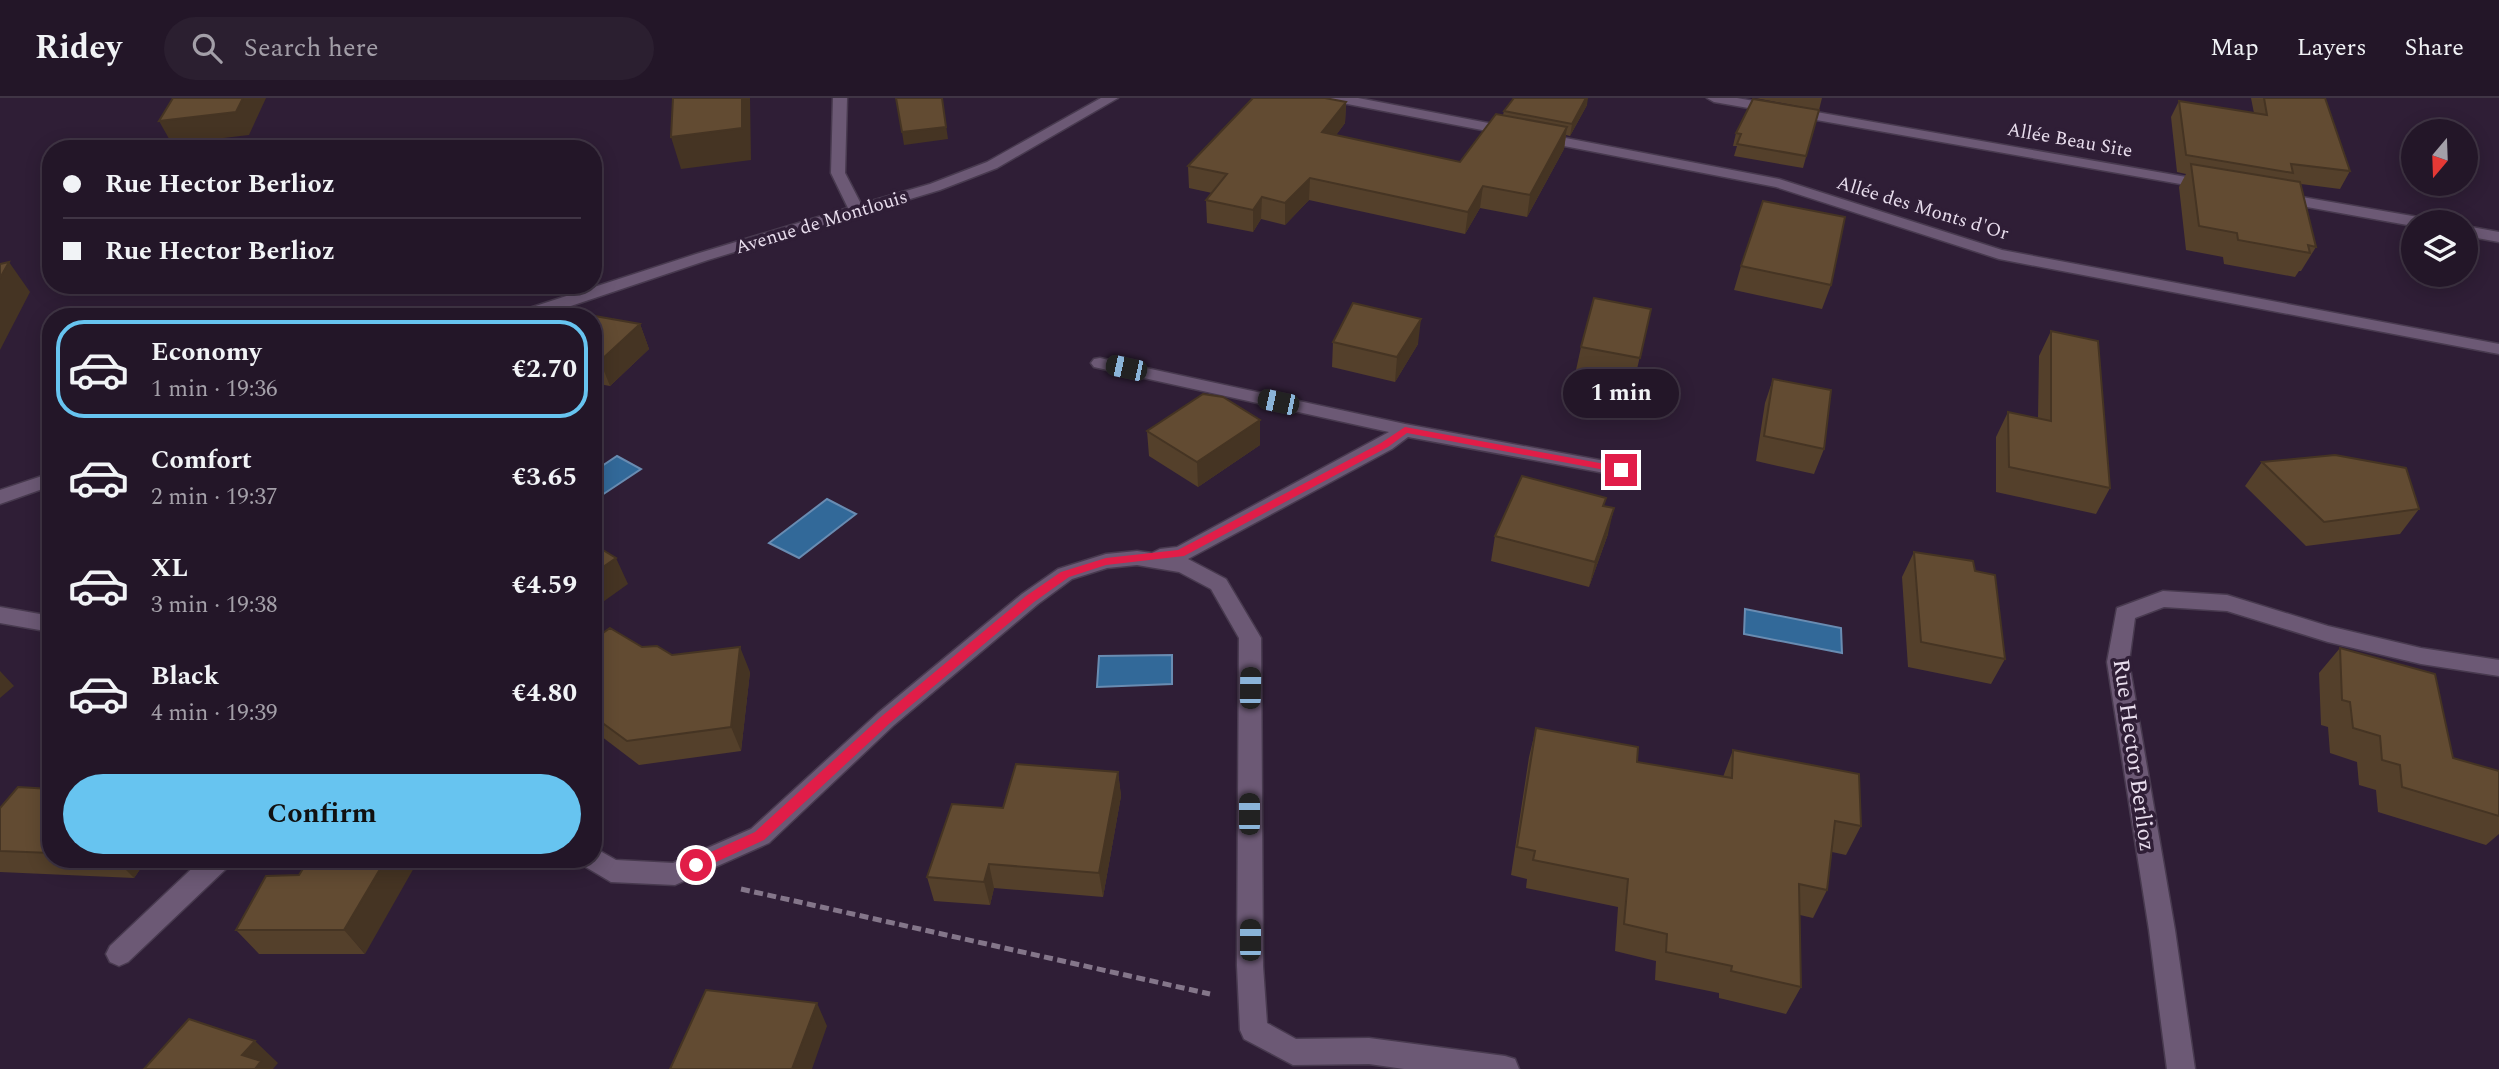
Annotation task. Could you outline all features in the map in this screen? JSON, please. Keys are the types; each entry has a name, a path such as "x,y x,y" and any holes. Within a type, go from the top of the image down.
{"street":[{"path":"840,98 838,173 857,212"},
{"name":"Avenue de Montlouis","path":"602,290 935,187 992,165 1111,98"},
{"name":"Allée des Monts d'Or","path":"1337,98 1779,183 1999,254 2499,349"},
{"name":"Allée Beau Site","path":"1714,98 2228,189"},
{"path":"2269,196 2401,219"},
{"path":"2478,233 2499,237"},
{"name":"Avenue de Montlouis","path":"547,308 590,294"},
{"path":"1100,363 1405,430 1621,470"},
{"path":"602,864 611,871 675,874 760,836 886,719 1030,599 1065,575 1106,561 1181,554 1385,445 1405,430"},
{"path":"0,497 42,482"},
{"path":"1137,558 1184,565 1219,584 1250,638 1250,966 1254,1030 1293,1052 1369,1051 1505,1069"},
{"name":"Rue Hector Berlioz","path":"2180,1069 2162,930 2118,662 2125,613 2163,599 2227,603 2328,634 2421,656 2499,667"},
{"path":"0,615 42,622"},
{"path":"119,954 210,868"}],"path":[{"path":"740,888 1252,1003"}],"water":[{"path":"617,456 641,469 602,495 602,466"},
{"path":"827,499 856,514 799,558 769,543"},
{"path":"1745,609 1841,628 1842,653 1744,634"},
{"path":"1172,655 1172,684 1097,687 1099,656"}],"building":[{"path":"173,98 243,98 236,112 159,121"},
{"path":"673,98 742,98 742,128 671,137"},
{"path":"896,98 942,98 946,127 902,132"},
{"path":"1253,98 1325,98 1346,102 1322,132 1460,162 1496,114 1567,127 1530,195 1483,186 1468,212 1310,178 1285,203 1262,197 1253,210 1206,200 1227,174 1188,166"},
{"path":"1514,98 1586,98 1572,124 1504,111"},
{"path":"2264,98 2325,98 2350,171 2291,164 2293,173 2186,155 2179,101 2267,115"},
{"path":"1753,99 1819,110 1806,156 1737,144 1741,134 1736,133"},
{"path":"2191,164 2300,182 2316,247 2308,245 2310,253 2238,240 2237,233 2199,226"},
{"path":"1763,201 1845,217 1831,285 1741,266"},
{"path":"9,262 0,278 0,264"},
{"path":"1594,298 1651,309 1640,358 1581,347"},
{"path":"1353,303 1421,319 1397,357 1333,342"},
{"path":"602,317 640,324 602,359"},
{"path":"2051,331 2098,341 2110,488 2009,467 2008,412 2051,421"},
{"path":"1773,379 1831,390 1824,449 1764,436"},
{"path":"1203,394 1223,397 1260,420 1197,462 1147,431"},
{"path":"2335,455 2406,468 2419,509 2324,522 2262,462"},
{"path":"1522,476 1606,498 1603,506 1614,508 1595,562 1495,536"},
{"path":"602,549 616,558 602,568"},
{"path":"1914,552 1973,561 1975,571 1995,575 2005,659 1921,642"},
{"path":"610,628 642,647 657,646 672,655 740,647 731,727 627,741 602,723 602,634"},
{"path":"2340,648 2435,674 2453,758 2499,771 2499,816 2402,787 2400,765 2382,760 2380,736 2353,728 2350,702 2342,700"},
{"path":"1536,728 1638,747 1637,762 1732,778 1733,750 1859,774 1861,826 1835,821 1827,890 1799,884 1801,987 1731,971 1732,966 1666,952 1667,934 1624,924 1628,879 1533,860 1535,851 1517,847"},
{"path":"1016,764 1118,772 1099,873 989,864 984,882 927,877 952,804 1003,808"},
{"path":"18,787 42,788 42,853 0,851 0,808"},
{"path":"303,868 381,868 344,930 236,930 266,876 299,875"},
{"path":"706,990 817,1003 792,1069 670,1069"},
{"path":"189,1019 255,1041 242,1055 261,1061 255,1069 144,1069"}],"route":[{"path":"696,865 760,836 886,719 1030,599 1065,575 1106,561 1181,554 1385,445 1405,430 1621,470"}]}
